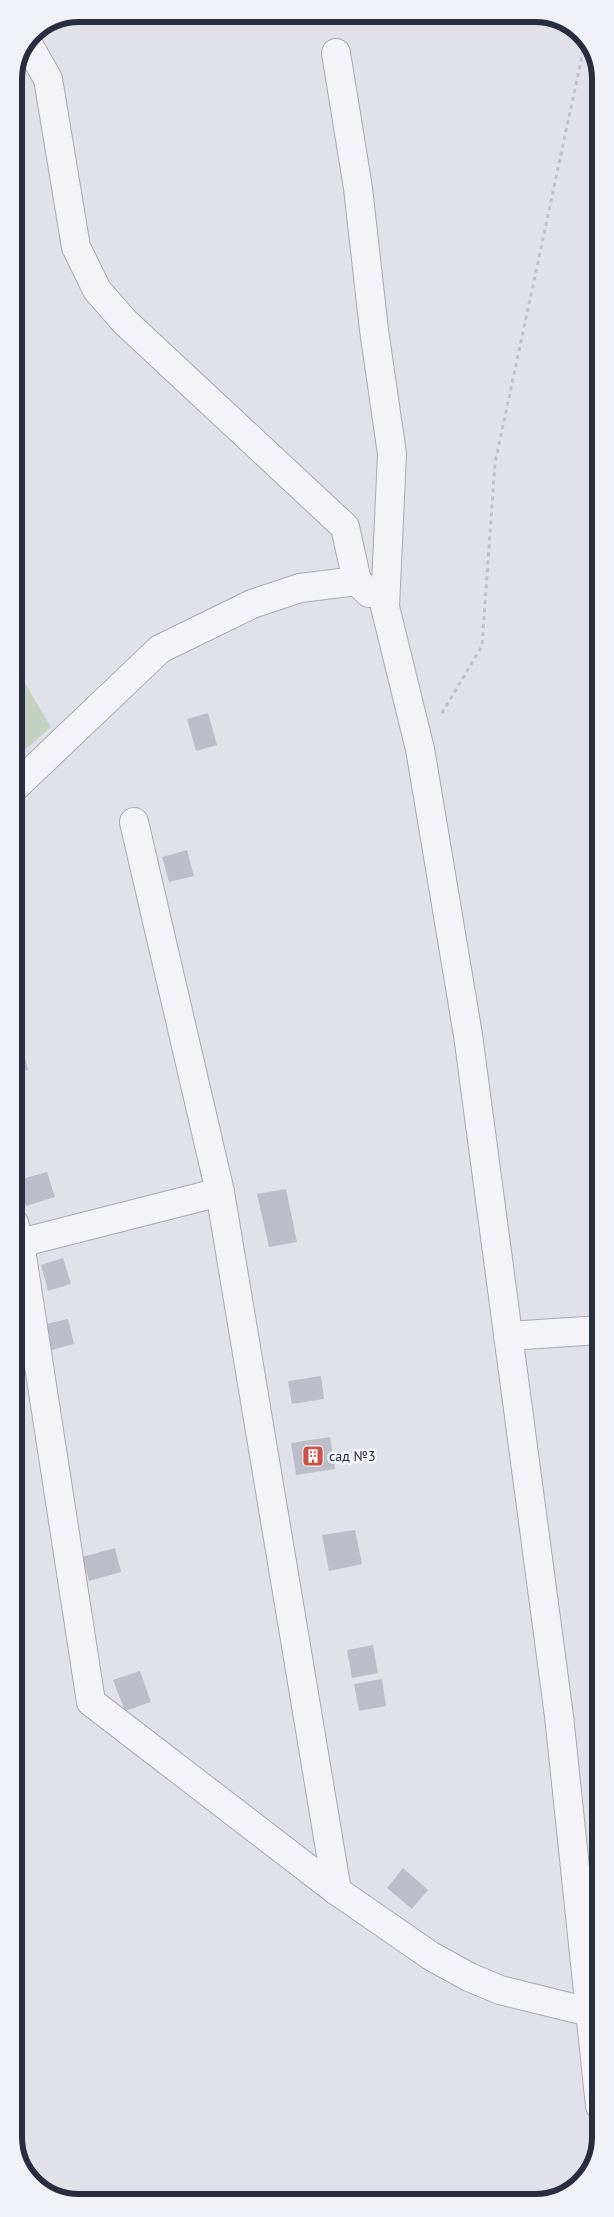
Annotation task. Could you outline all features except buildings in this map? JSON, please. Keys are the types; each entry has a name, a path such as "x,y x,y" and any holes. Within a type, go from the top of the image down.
{"street":[{"path":"31,50 48,79 76,248 97,290 124,321 345,527 357,581 385,608"},
{"path":"336,53 358,188 374,330 392,454 385,608 420,749 468,1034 559,1716 592,2038"},
{"path":"22,780 160,649 252,604 300,588 357,581"},
{"path":"134,822 220,1192 338,1891"},
{"path":"22,1232 220,1192"},
{"path":"22,1265 91,1702 390,1929 469,1977 500,1990 589,2012"},
{"path":"508,1336 592,1331"}],"path":[{"path":"420,749 482,646 495,463 583,50"}],"green space":[{"path":"22,678 51,727 22,753"}],"place":[{"name":"сад №3","path":"313,1456"}]}
